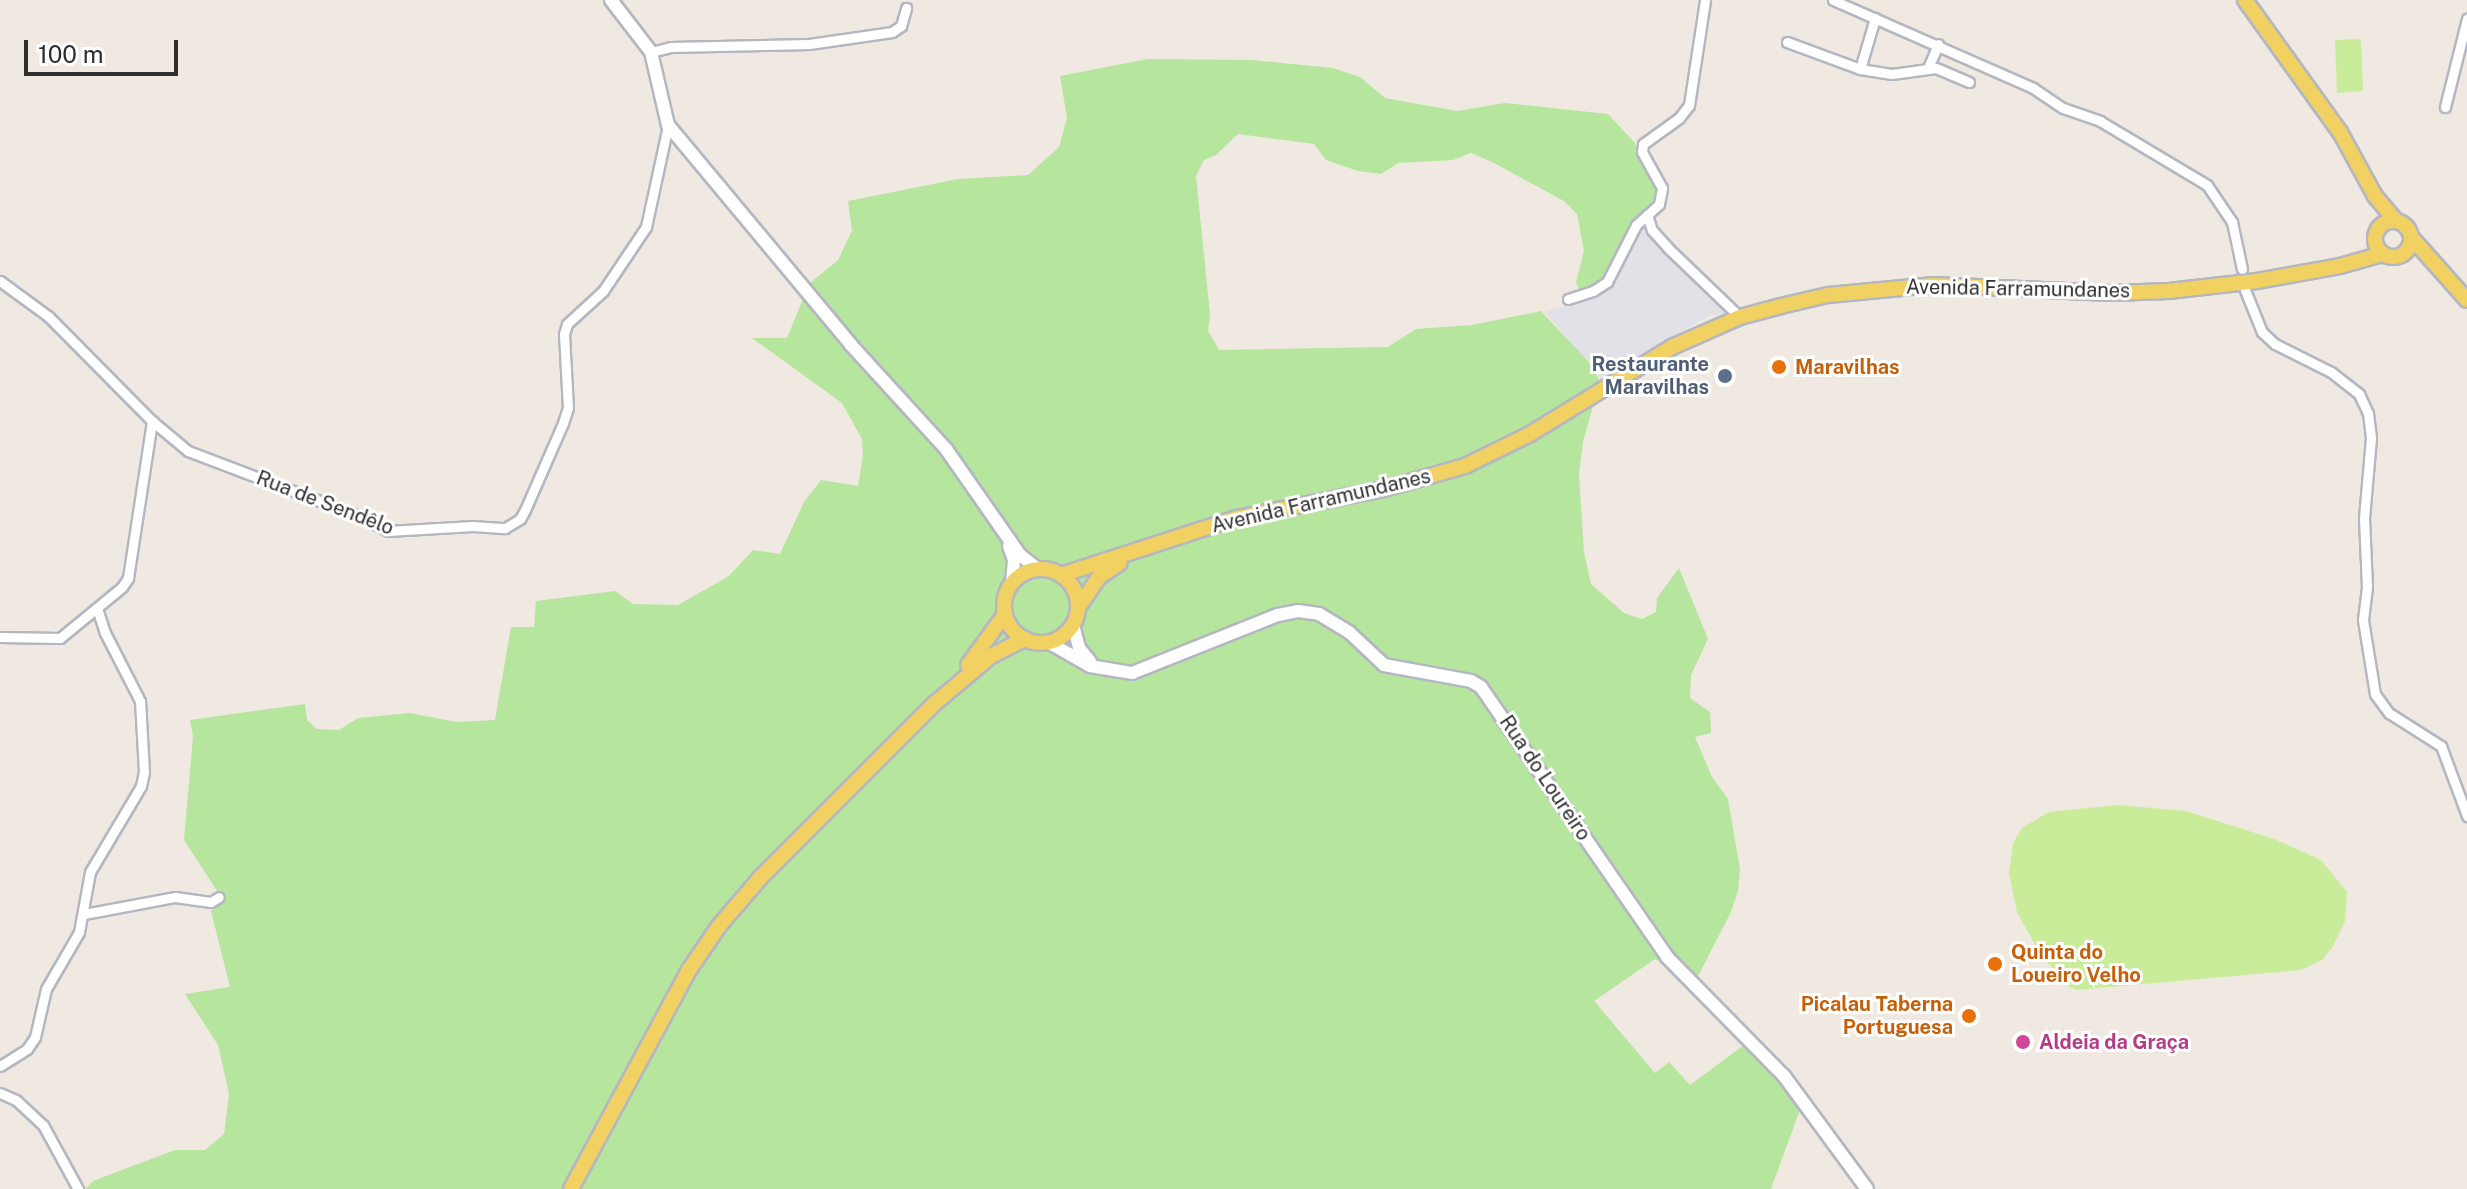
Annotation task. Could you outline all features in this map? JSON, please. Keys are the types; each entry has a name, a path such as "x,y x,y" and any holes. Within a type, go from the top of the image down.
{"main road":[{"path":"2245,0 2340,132 2366,179 2395,220"},
{"path":"2366,179 2375,234 2382,254 2422,260 2436,267"},
{"path":"2351,261 2387,220 2395,220 2406,225 2411,237 2467,300"},
{"path":"2398,257 2408,250 2411,237"},
{"name":"Avenida Farramundanes","path":"1061,575 1236,518 1384,489 1465,466 1530,434 1672,347 1740,317 1828,295 1934,285 2111,293 2229,284 2382,254"},
{"path":"934,704 991,656 1025,639 1048,642 1058,639 1073,625 1078,608 1099,577 1141,549"},
{"path":"1025,639 1009,624 1005,614 1004,603 1012,582 1038,569 1061,575 1074,589 1078,608"},
{"path":"571,1189 681,983 719,926 761,877 934,704 983,649 1005,614"}],"street":[{"path":"611,0 651,52 668,125 851,345 946,449 1020,555 1038,569"},
{"path":"1568,299 1607,282 1636,225 1659,204 1662,188 1642,152 1643,144 1679,118 1689,105 1705,0"},
{"path":"1833,0 1938,44 2033,88 2050,101 2108,125 2207,185 2232,222 2242,269"},
{"path":"651,52 671,47 809,44 892,32 901,26 906,8"},
{"path":"1860,69 1875,18"},
{"path":"2445,107 2467,19"},
{"path":"1787,42 1860,69 1892,74 1936,68 1969,82"},
{"path":"1928,68 1938,44"},
{"name":"Rua de Sendêlo","path":"0,281 48,316 152,421 188,451 359,516 388,531 473,526 505,528 514,524 525,510 568,408 564,334 567,324 603,291 646,227 668,125"},
{"path":"1647,215 1652,230 1668,248 1740,317"},
{"path":"2245,290 2262,332 2275,344 2331,372 2359,394 2368,413 2371,438 2364,518 2367,587 2363,620 2375,694 2389,713 2441,746 2467,816"},
{"path":"0,637 60,638 97,609 128,578 152,421"},
{"path":"1003,532 1014,560 1012,582"},
{"path":"0,1066 27,1049 35,1037 46,989 79,932 90,872 141,786 144,772 140,701 105,633 97,609"},
{"name":"Rua do Loureiro","path":"1048,642 1102,670 1141,670 1278,615 1298,611 1319,614 1349,632 1384,665 1471,681 1481,687 1667,957 1784,1076 1867,1189"},
{"path":"1073,625 1079,648 1102,670"},
{"path":"84,914 175,897 211,902 219,897"},
{"path":"0,1093 16,1100 43,1125 78,1189"}],"shaded area":[{"path":"1647,218 1651,231 1737,312 1709,316 1601,379 1545,312 1598,296 1612,286 1639,226"}],"green space":[{"path":"2361,39 2363,91 2337,93 2335,40"},
{"path":"1148,59 1252,60 1333,68 1360,77 1385,98 1457,111 1505,103 1608,114 1635,143 1638,158 1656,185 1655,205 1605,280 1588,290 1579,289 1576,282 1584,251 1577,214 1564,201 1492,162 1471,153 1453,160 1398,163 1381,174 1358,171 1326,160 1314,144 1238,134 1216,155 1204,160 1196,176 1210,315 1208,331 1219,350 1388,347 1416,329 1472,325 1541,311 1587,360 1600,381 1583,442 1579,475 1584,552 1591,584 1624,613 1642,619 1656,612 1657,598 1679,568 1708,639 1691,675 1690,698 1710,712 1711,733 1695,737 1712,777 1728,799 1740,869 1738,891 1731,912 1694,981 1655,959 1594,1001 1655,1073 1669,1062 1690,1085 1744,1045 1765,1066 1801,1107 1771,1189 85,1189 93,1181 175,1150 205,1150 224,1134 229,1094 218,1045 185,994 230,987 211,911 221,897 184,840 193,737 190,720 305,704 307,720 317,729 339,730 358,718 410,713 456,722 495,720 511,627 534,627 536,601 615,591 633,604 678,605 729,576 753,550 780,554 804,502 821,480 858,486 863,456 862,439 842,403 752,338 787,338 809,284 838,260 852,231 848,201 958,179 1028,175 1059,147 1067,118 1060,76"},
{"path":"2117,805 2186,811 2274,839 2321,860 2347,892 2345,921 2332,948 2322,960 2301,970 2076,990 2066,985 2039,952 2017,912 2009,874 2013,843 2022,828 2049,812"}],"place":[{"name":"Maravilhas","path":"1779,367"},
{"name":"Restaurante Maravilhas","path":"1725,376"},
{"name":"Quinta do Loueiro Velho","path":"1995,964"},
{"name":"Picalau Taberna Portuguesa","path":"1969,1016"},
{"name":"Aldeia da Graça","path":"2023,1042"}]}
